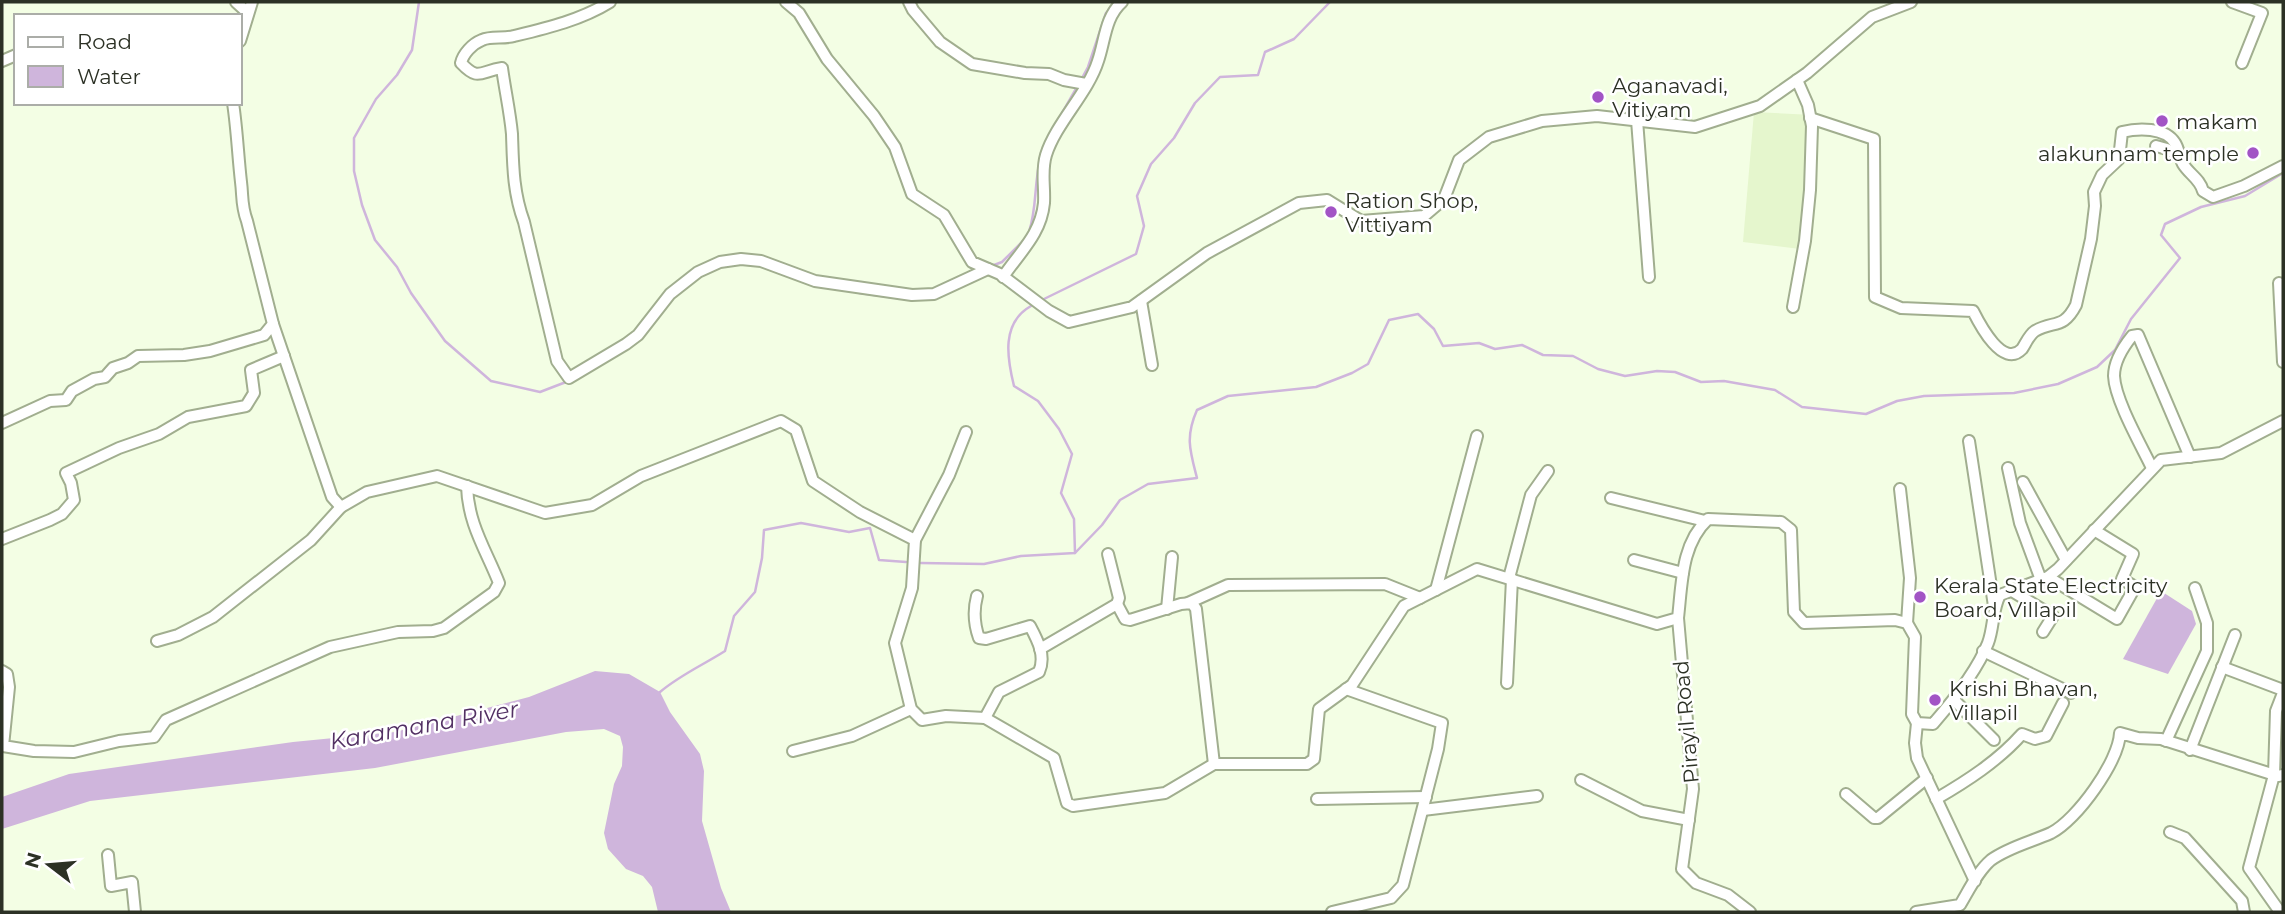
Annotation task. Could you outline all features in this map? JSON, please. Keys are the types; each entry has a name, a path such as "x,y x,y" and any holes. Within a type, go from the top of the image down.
{"street":[{"path":"236,2 250,7 242,34"},
{"path":"610,2 592,13 566,22 511,37 482,40 463,55 461,63 471,74 477,75 502,68 512,132 512,173 517,203 524,222 557,361 569,378 638,335 670,294 698,272 720,262 741,259 761,261 815,281 912,295 934,294 988,269"},
{"path":"786,2 799,13 827,59 895,146 912,194 944,215 972,262 1003,276 1049,311 1069,322 1132,307 1207,253 1299,203 1327,200 1361,221 1424,216 1444,199 1459,160 1489,137 1542,121 1597,116 1695,127 1760,106 1797,80 1872,17 1911,2"},
{"path":"909,2 940,41 972,64 1049,74 1081,83"},
{"path":"1003,276 1035,234 1044,203 1042,176 1046,154 1081,83 1098,62 1106,30 1116,7 1122,2"},
{"path":"2232,2 2262,13 2242,64"},
{"path":"1793,307 1805,242 1810,190 1811,122 1797,80"},
{"path":"233,105 238,169 242,183 241,207 247,220 273,324 332,498 341,507"},
{"path":"1636,120 1649,277"},
{"path":"1811,122 1874,139 1875,297 1901,308 1973,311 1985,335 2001,352 2009,354 2021,350 2034,331 2063,321 2071,315 2076,305 2091,239 2094,192 2102,175 2119,159 2122,132 2147,129 2167,135 2176,144 2179,156 2188,171 2201,184 2203,191 2213,197 2255,181 2283,166"},
{"path":"2156,146 2179,156"},
{"path":"2278,283 2283,362"},
{"path":"1141,301 1152,365"},
{"path":"2,423 50,401 66,400 72,391 94,379 105,377 113,368 138,356 184,355 209,351 264,335 273,324"},
{"path":"2152,468 2128,417 2114,374 2118,358 2132,336 2138,335 2190,457"},
{"path":"2,539 62,513 74,500 66,472 119,448 159,434 188,417 246,406 254,393 251,370 284,356"},
{"path":"157,641 178,635 213,617 311,540 341,507 367,492 437,476 545,513 592,505 641,476 782,421 796,430 813,481 860,512 915,540"},
{"path":"1994,606 2000,595 2044,578 2066,560 2161,460 2221,453 2283,421"},
{"path":"966,432 949,475 915,540 912,588 895,643 911,709 922,720 946,716 985,718 1054,758 1067,803 1073,806 1165,793 1214,764 1307,765 1314,759 1319,709 1352,685 1404,606 1477,569 1657,624 1678,618"},
{"path":"1436,590 1477,436"},
{"path":"1917,723 1933,724 1954,700 1988,643 1994,606 1969,441"},
{"path":"2008,468 2020,523 2044,578 2116,619 2135,587 2122,579 2133,554 2095,530"},
{"path":"1507,683 1511,578 1531,495 1548,471"},
{"path":"2023,482 2066,560"},
{"path":"2,671 7,674 9,687 3,746 34,751 74,752 119,741 154,737 166,720 330,647 398,632 444,628 494,592 499,583 472,524 467,503 467,486"},
{"path":"1900,489 1910,578 1907,624 1915,637 1912,714 1917,723 1917,758 1975,881"},
{"path":"1611,498 1705,522 1708,519 1781,522 1791,530 1794,612 1804,623 1895,620 1907,624"},
{"name":"Pirayil Road","path":"1705,522 1698,528 1685,557 1678,618 1693,789 1682,869 1696,883 1728,895 1750,912"},
{"path":"1040,649 1117,604 1119,598 1108,554"},
{"path":"1167,609 1172,557"},
{"path":"1634,560 1683,573"},
{"path":"1117,604 1125,620 1130,620 1188,603 1228,585 1385,584 1420,598"},
{"path":"2166,741 2207,651 2207,623 2195,588"},
{"path":"2012,591 2053,617 2043,632"},
{"path":"977,596 975,616 979,638 986,639 1030,626 1043,662 1039,672 999,692 985,718"},
{"path":"1188,603 1192,603 1196,610 1214,764"},
{"path":"2190,750 2235,635"},
{"path":"1983,651 2071,693"},
{"path":"2222,667 2283,691 2276,711 2278,775 2249,868 2280,912"},
{"path":"1332,912 1391,898 1403,885 1438,749 1442,723 1346,689"},
{"path":"1954,700 1994,740"},
{"path":"1936,799 1975,775 2022,734 2035,739 2046,736 2063,703"},
{"path":"793,751 852,736 911,709"},
{"path":"1916,912 1960,905 1990,861 2030,839 2052,832 2069,819 2099,782 2120,746 2120,733 2166,741 2278,775"},
{"path":"1846,794 1874,818 1878,818 1927,778"},
{"path":"1581,780 1642,811 1689,820"},
{"path":"1423,810 1537,796"},
{"path":"1317,799 1426,797"},
{"path":"2170,832 2185,838 2242,901 2244,912"},
{"path":"108,855 111,886 132,882 135,912"}],"shaded area":[{"path":"1754,112 1813,115 1800,249 1743,242"}],"water":[{"path":"2161,591 2192,611 2196,624 2168,674 2123,659"},
{"name":"Karamana River","path":"595,671 629,674 660,692 670,712 700,754 704,771 702,821 721,888 731,912 658,912 652,887 643,876 626,869 608,849 604,833 614,784 622,766 623,747 620,736 604,729 566,732 375,768 90,801 2,829 2,797 69,774 293,742 395,732 529,697"}],"waterway":[{"path":"419,2 412,50 397,75 376,99 354,138 354,171 362,205 375,240 397,267 411,293 445,341 491,381 540,392 566,382"},
{"path":"1044,299 1136,254 1144,226 1137,196 1151,164 1174,138 1195,103 1220,77 1258,75 1265,52 1294,39 1330,2"},
{"path":"1081,80 1106,13 1112,6"},
{"path":"1062,113 1078,85"},
{"path":"1041,153 1047,140"},
{"path":"1029,232 1040,160"},
{"path":"1075,553 1102,525 1120,500 1148,484 1197,478 1190,444 1191,428 1197,410 1228,396 1316,387 1352,373 1368,364 1389,320 1418,314 1434,329 1443,346 1479,343 1495,349 1522,345 1543,355 1573,356 1598,369 1625,376 1657,371 1675,372 1701,382 1724,381 1775,390 1802,407 1866,414 1897,401 1924,396 2014,393 2058,384 2097,367 2115,350 2131,319 2180,258 2161,235 2165,224 2201,207 2245,196 2283,173"},
{"path":"994,265 1002,262 1026,238"},
{"path":"859,293 904,299"},
{"path":"921,563 984,564 1021,556 1075,553 1074,519 1061,493 1072,454 1059,429 1038,401 1014,386 1009,364 1011,331 1021,313 1031,306"},
{"path":"660,692 725,651 734,616 755,592 764,530 801,523 849,532 870,528 879,560 906,562"}],"place":[{"name":"Aganavadi, Vitiyam","path":"1598,97"},
{"name":"makam","path":"2162,121"},
{"name":"alakunnam temple","path":"2253,153"},
{"name":"Ration Shop, Vittiyam","path":"1331,212"},
{"name":"Kerala State Electricity Board, Villapil","path":"1920,597"},
{"name":"Krishi Bhavan, Villapil","path":"1935,700"}]}
